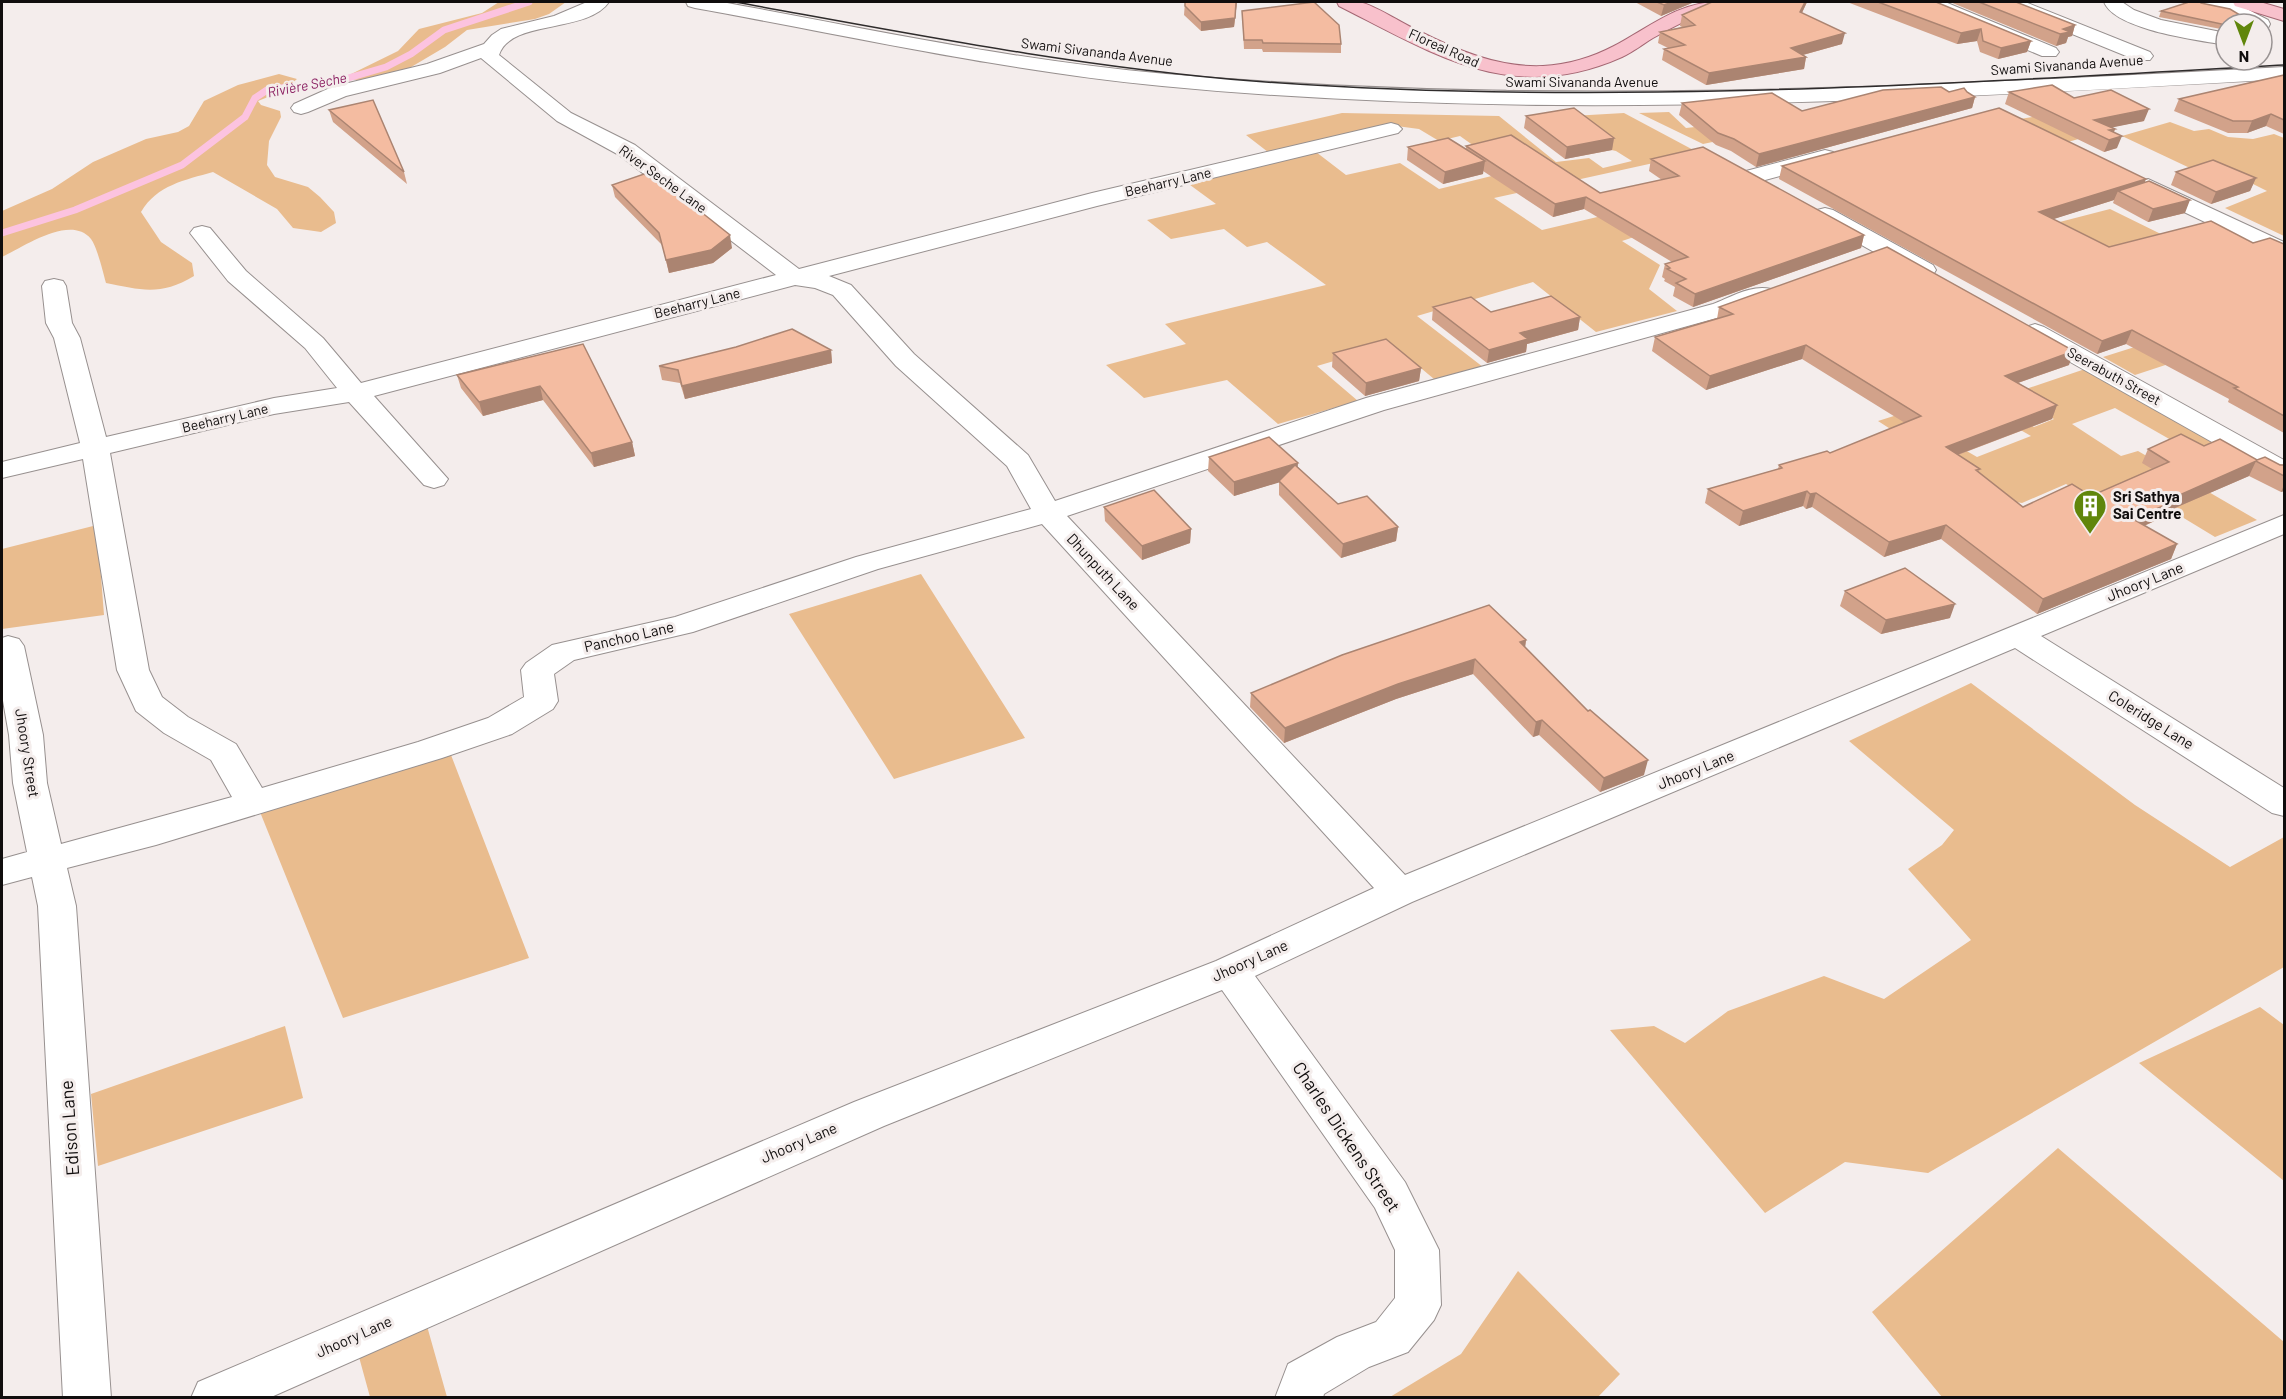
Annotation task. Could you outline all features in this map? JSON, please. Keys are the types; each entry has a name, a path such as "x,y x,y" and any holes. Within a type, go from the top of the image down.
{"main road":[{"name":"Floreal Road","path":"1346,2 1471,62 1502,70 1525,72 1564,70 1591,63 1616,53 1689,11 1712,2"}],"street":[{"path":"301,108 339,91 433,69 490,48 497,39 516,31 559,21 600,2"},
{"path":"694,2 1046,65 1159,80 1374,96 1587,101 1856,96 2284,73"},
{"name":"Swami Sivananda Avenue","path":"1089,52 1373,78 1493,82 1851,78 2055,59 1930,2"},
{"path":"2010,2 2143,56"},
{"path":"2113,2 2115,8 2131,17 2214,37"},
{"path":"2206,2 2240,3"},
{"name":"Swami Sivananda Avenue","path":"1001,39 1034,44"},
{"name":"River Seche Lane","path":"490,48 489,56 564,117 627,150 795,278"},
{"name":"Swami Sivananda Avenue","path":"2109,63 2168,59"},
{"path":"1988,108 1973,100 1971,96 2284,79"},
{"name":"Beeharry Lane","path":"2,470 274,406 355,393 1092,200 1391,129"},
{"path":"1846,151 1746,171 1947,283"},
{"path":"2132,178 2284,251"},
{"path":"202,232 237,276 314,343 355,393 434,479"},
{"path":"1853,261 1886,249"},
{"name":"Dhunputh Lane","path":"795,278 820,281 842,290 905,360 1018,461 1048,513 1399,892"},
{"path":"1048,513 1375,404 1722,309 1788,285"},
{"path":"2,872 156,832 253,802 224,752 176,725 148,703 133,670 95,448 67,338 59,323 54,286"},
{"name":"Seerabuth Street","path":"2019,323 2284,471"},
{"name":"Panchoo Lane","path":"253,802 430,750 500,726 541,700 537,670 563,652 682,625 867,563 1048,513"},
{"name":"Jhoory Lane","path":"215,1398 869,1113 1230,971 1399,892 2284,524"},
{"name":"Coleridge Lane","path":"2018,636 2284,804"},
{"name":"Jhoory Street","path":"8,646 26,735 30,783 47,860"},
{"name":"Edison Lane","path":"47,860 57,906 87,1398"},
{"name":"Charles Dickens Street","path":"1230,971 1390,1195 1417,1250 1418,1305 1392,1337 1353,1352 1305,1380 1299,1398"}],"shaded area":[{"path":"499,2 566,2 549,14 535,19 467,30 445,47 396,76 379,81 341,79 398,51 419,29 482,13"},
{"path":"279,74 297,79 283,91 258,101 261,105 280,111 281,117 269,141 267,165 275,177 308,187 320,197 334,212 336,223 321,232 293,228 277,209 213,172 182,181 163,190 155,195 141,212 161,242 192,263 194,276 171,287 151,290 106,283 91,239 82,232 71,230 59,231 34,240 2,257 2,211 52,189 93,162 146,139 178,132 189,126 204,101 238,85"},
{"path":"2074,110 2113,129 2068,142 2020,119"},
{"path":"1669,112 1686,128 1732,123 1746,135 1703,144 1639,113"},
{"path":"1342,113 1499,116 1556,162 1589,158 1603,168 1632,161 1616,151 1602,148 1572,116 1624,113 1699,153 1494,198 1542,230 1627,210 1655,230 1622,241 1660,265 1649,289 1677,311 1596,332 1533,282 1417,316 1483,367 1434,379 1392,344 1317,366 1358,401 1278,424 1227,380 1144,398 1106,365 1186,344 1165,324 1326,285 1267,242 1247,247 1224,229 1171,239 1147,220 1216,204 1186,182 1316,152 1346,175 1400,163 1439,189 1524,168 1474,146 1460,136 1439,141 1419,129 1389,125 1268,152 1246,135"},
{"path":"2170,122 2194,131 2209,129 2228,137 2253,139 2274,134 2284,138 2284,236 2225,208 2267,191 2213,164 2192,169 2122,136"},
{"path":"2110,209 2167,237 2151,282 2048,225"},
{"path":"2252,310 2284,326 2135,375 2103,357"},
{"path":"2088,368 2264,465 2192,452 2115,408 2072,424 2121,456 2138,451 2257,520 2215,537 2159,503 2089,497 2066,484 2022,503 2009,501 1919,443 1939,435 1977,457 2031,436 1989,412 1895,432 1878,421 1916,409 1994,403 2034,427 2054,419 2011,394"},
{"path":"97,525 104,615 2,629 2,549"},
{"path":"921,574 1025,738 894,779 789,614"},
{"path":"1971,683 2135,805 2230,867 2284,837 2284,967 1928,1173 1845,1162 1765,1213 1610,1030 1654,1026 1685,1043 1728,1011 1824,976 1884,999 1971,940 1908,869 1942,845 1954,830 1849,741"},
{"path":"451,755 529,958 343,1018 260,812"},
{"path":"2260,1007 2284,1025 2284,1181 2139,1063"},
{"path":"285,1026 303,1098 98,1166 91,1094"},
{"path":"2058,1148 2284,1342 2284,1397 1942,1397 1872,1312"},
{"path":"1518,1271 1620,1374 1598,1397 1390,1397 1461,1354"},
{"path":"427,1326 447,1397 370,1397 359,1357"}],"building":[{"path":"1185,2 1236,2 1235,18 1201,22 1185,6"},
{"path":"1314,2 1339,25 1341,44 1263,43 1262,40 1244,40 1242,11"},
{"path":"1712,2 1805,2 1800,12 1845,33 1791,48 1806,57 1709,73 1664,49 1685,45 1660,32 1695,25 1682,15"},
{"path":"1878,2 1936,2 2031,41 2001,48 1983,41 1981,29 1961,33"},
{"path":"1979,2 2016,2 2075,25 2063,29 2070,32 2060,34"},
{"path":"2189,2 2200,2 2235,12 2214,12 2214,22 2161,11"},
{"path":"2284,75 2284,120 2271,114 2252,121 2233,121 2179,99"},
{"path":"2052,85 2074,98 2111,90 2149,109 2094,120 2115,129 2109,130 2122,136 2109,140 2009,92"},
{"path":"1941,87 1949,92 1964,88 1975,97 1759,154 1734,139 1718,133 1682,103 1772,93 1802,111 1883,90"},
{"path":"373,100 404,172 329,110"},
{"path":"1574,108 1614,138 1567,147 1526,116"},
{"path":"1999,108 2146,179 2039,212 2109,247 2211,221 2253,243 2270,238 2284,244 2284,416 2234,388 2238,387 2132,330 2102,341 1782,166"},
{"path":"1511,135 1600,193 1679,176 1651,159 1703,147 1864,235 1695,294 1676,283 1686,279 1667,269 1670,268 1665,264 1688,257 1586,197 1555,204 1466,146"},
{"path":"1448,138 1485,161 1445,172 1408,147"},
{"path":"2213,160 2256,178 2216,192 2176,172"},
{"path":"644,174 686,200 730,235 711,250 666,260 659,233 612,185"},
{"path":"2149,181 2190,200 2153,209 2118,191"},
{"path":"1887,247 2074,351 2005,376 2057,405 1946,447 1980,469 1976,470 2023,507 2072,484 2091,496 2169,462 2148,449 2181,434 2204,446 2220,439 2257,460 2265,457 2284,465 2284,476 2256,461 2175,497 2179,499 2133,519 2177,544 2043,599 1946,525 1889,542 1816,493 1810,494 1807,491 1743,511 1708,489 1782,468 1779,465 1827,451 1830,453 1921,416 1806,345 1710,376 1655,337 1733,314 1719,307"},
{"path":"1551,296 1580,317 1520,333 1528,339 1489,350 1433,307 1471,297 1491,312"},
{"path":"792,329 831,350 682,386 678,370 659,366 736,347"},
{"path":"1386,339 1421,368 1366,383 1333,353"},
{"path":"583,344 632,442 591,453 540,386 479,402 457,375"},
{"path":"1269,437 1298,463 1234,482 1209,457"},
{"path":"1295,465 1338,504 1367,496 1398,527 1343,544 1279,481"},
{"path":"1154,490 1191,529 1142,546 1104,507"},
{"path":"1905,568 1955,604 1886,620 1845,591"},
{"path":"1489,605 1526,640 1520,642 1588,711 1590,710 1648,760 1604,778 1542,720 1536,722 1475,659 1398,684 1285,728 1251,693 1342,655"}],"waterway":[{"name":"Rivière Sèche","path":"2,233 75,210 182,165 245,117 255,98 267,90 345,79 386,67 411,54 444,30 529,2"}],"tram line":[{"path":"735,2 993,48 1122,67 1253,81 1382,89 1511,92 1768,90 2284,65"}],"place":[{"name":"Sri Sathya Sai Centre","path":"2090,535"}]}
